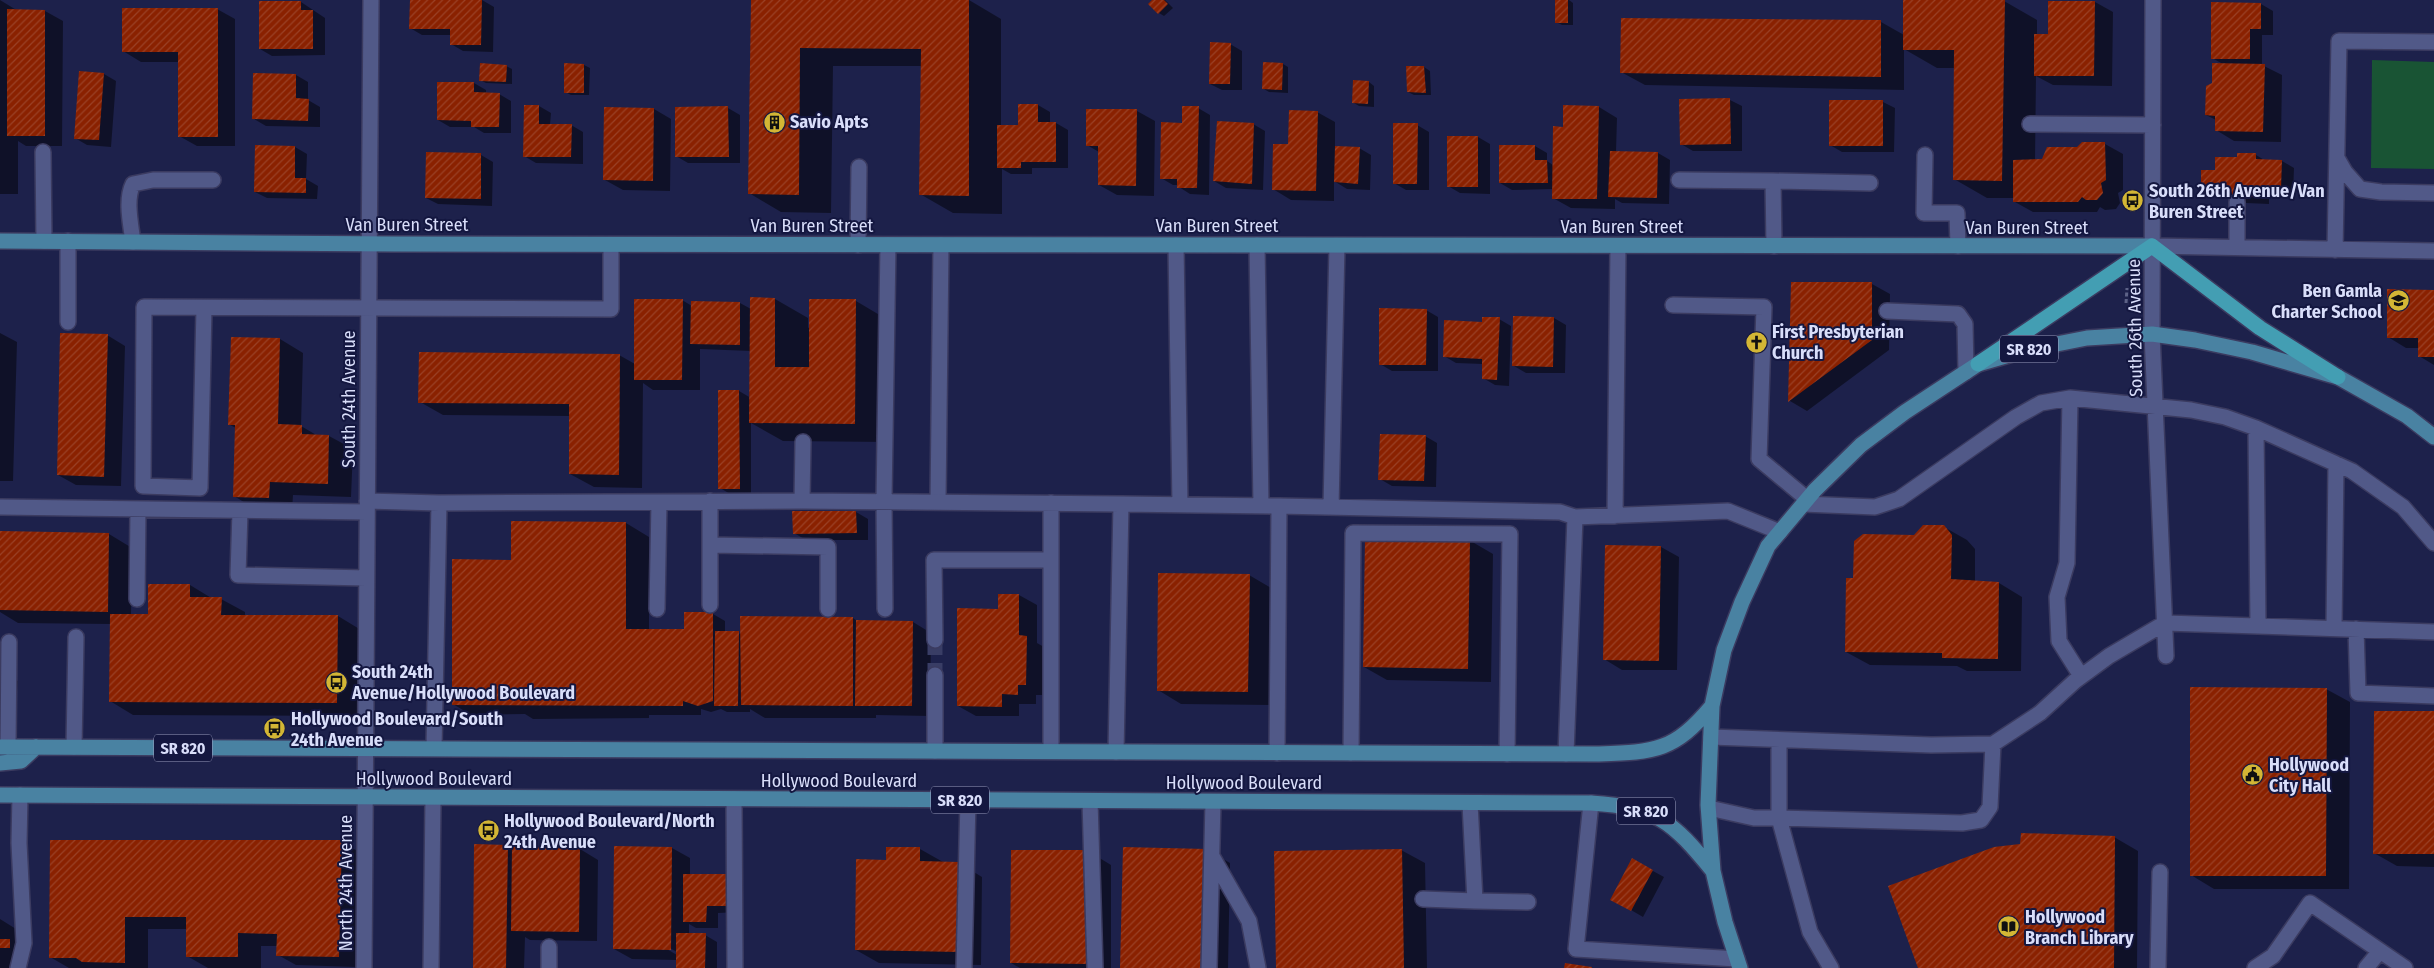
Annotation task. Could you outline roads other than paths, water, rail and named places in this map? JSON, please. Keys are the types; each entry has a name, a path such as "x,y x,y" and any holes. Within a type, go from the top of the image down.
{"highway":[{"path":"1972,368 2152,246 2260,328 2338,377"}],"main road":[{"name":"Van Buren Street","path":"0,241 369,244 2152,246"},
{"name":"SR 820","path":"1712,706 1724,650 1742,602 1768,546 1805,501 1861,445 1905,412 1972,368 2026,350 2087,338 2152,334 2195,340 2252,352 2338,377 2407,416 2434,437"},
{"name":"Hollywood Boulevard","path":"4,747 1633,753 1667,746 1692,730 1712,706"},
{"path":"1712,706 1709,808 1712,871"},
{"path":"0,763 21,761 36,747"},
{"name":"Hollywood Boulevard","path":"0,795 1591,803 1622,805 1648,812 1674,828 1712,871"},
{"name":"SR 820","path":"1712,871 1738,964"}],"street":[{"name":"South 24th Avenue","path":"365,797 371,0"},
{"name":"South 26th Avenue","path":"2153,0 2152,334 2166,656"},
{"path":"2335,250 2339,41 2434,42"},
{"path":"2030,124 2152,125"},
{"path":"43,152 44,241"},
{"path":"1925,155 1924,213 1957,213 1958,246"},
{"path":"2337,158 2345,172 2360,189 2381,192 2434,193"},
{"path":"858,245 859,167"},
{"path":"133,242 130,208 130,189 133,184 153,180 213,180"},
{"path":"1679,180 1870,184"},
{"path":"1773,181 1774,246"},
{"path":"2237,202 2237,248"},
{"path":"68,242 68,322"},
{"path":"204,308 200,488 143,486 144,307 611,308 611,244"},
{"path":"885,609 884,501 888,245"},
{"path":"938,501 941,245"},
{"path":"1176,245 1180,505"},
{"path":"1257,245 1261,506"},
{"path":"1331,507 1337,246"},
{"path":"1615,516 1618,246"},
{"name":"Van Buren Street","path":"2152,246 2434,251"},
{"path":"1672,305 1764,307 1759,460 1805,501 1874,507 1899,500 2016,417 2041,403 2070,398 2156,406 2225,417 2256,428 2352,471 2403,507 2434,543"},
{"path":"1888,311 1958,314 1965,324 1972,368"},
{"path":"2070,398 2066,563 2057,597 2059,641 2081,676"},
{"path":"2256,428 2258,626"},
{"path":"802,442 802,500"},
{"path":"2334,628 2336,464"},
{"path":"171,488 171,510"},
{"path":"0,507 240,511 439,503 802,500 1279,506 1560,512 1575,517 1728,511 1780,532"},
{"path":"657,609 659,502"},
{"path":"710,502 710,605"},
{"path":"434,748 439,503"},
{"path":"1051,503 1051,751"},
{"path":"1116,752 1121,504"},
{"path":"1277,753 1279,506"},
{"path":"137,599 138,509"},
{"path":"240,511 238,575 366,578"},
{"path":"1566,754 1575,517"},
{"path":"1351,753 1353,533 1510,534 1507,754"},
{"path":"711,545 828,547 828,608"},
{"path":"935,640 934,560 1050,560"},
{"path":"1711,737 1779,741 1993,744 2040,713 2081,676 2109,656 2165,623 2434,632"},
{"path":"2356,629 2358,693 2434,696"},
{"path":"74,747 76,638"},
{"path":"4,747 9,642"},
{"path":"935,675 935,751"},
{"path":"1779,741 1779,818 1810,932 1831,968"},
{"path":"1709,808 1754,818 1962,823 1981,820 1990,807 1993,744"},
{"path":"18,968 24,943 19,843 20,794"},
{"name":"North 24th Avenue","path":"364,968 365,797"},
{"path":"431,968 433,798"},
{"path":"734,799 735,968"},
{"path":"964,968 968,800"},
{"path":"1090,801 1095,968"},
{"path":"1209,968 1213,802"},
{"path":"1470,803 1475,900"},
{"path":"1591,803 1576,949 1738,964"},
{"path":"1212,857 1249,921 1258,968"},
{"path":"2158,968 2160,872"},
{"path":"1423,899 1528,902"},
{"path":"2255,968 2273,956 2310,903 2405,968"},
{"path":"549,947 549,968"},
{"path":"2366,968 2380,951"}],"tunnel":[{"path":"935,640 935,675"}],"place":[{"name":"Savio Apts","path":"774,122"},
{"name":"South 26th Avenue/Van Buren Street","path":"2133,201"},
{"name":"Ben Gamla Charter School","path":"2398,301"},
{"name":"First Presbyterian Church","path":"1756,342"},
{"name":"South 24th Avenue/Hollywood Boulevard","path":"336,682"},
{"name":"Hollywood Boulevard/South 24th Avenue","path":"275,729"},
{"name":"Hollywood City Hall","path":"2253,775"},
{"name":"Hollywood Boulevard/North 24th Avenue","path":"488,831"},
{"name":"Hollywood Branch Library","path":"2009,927"}]}
